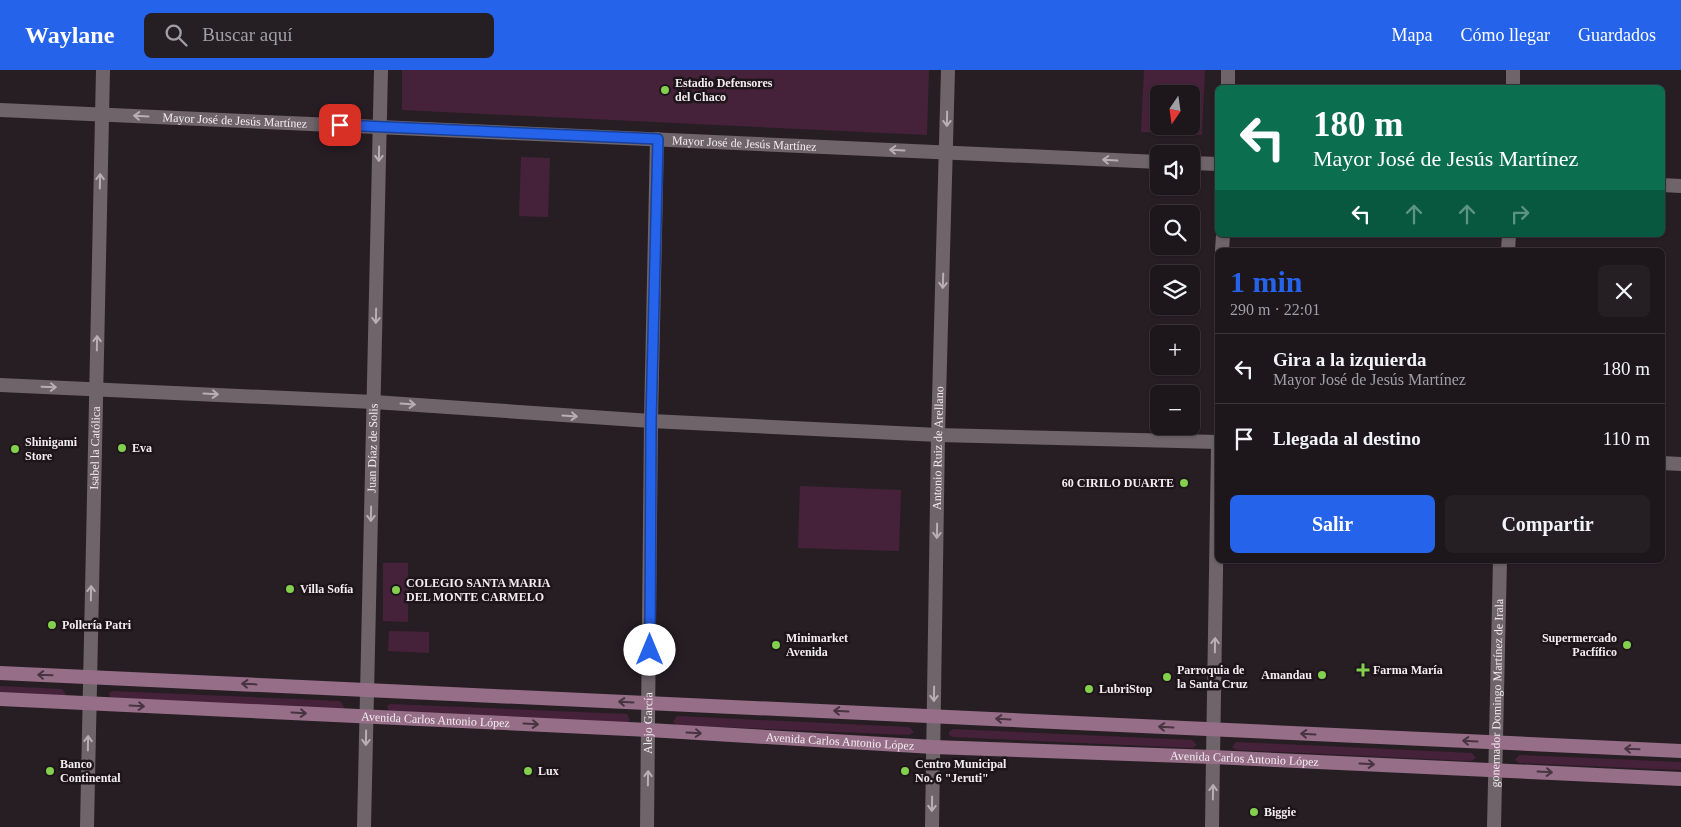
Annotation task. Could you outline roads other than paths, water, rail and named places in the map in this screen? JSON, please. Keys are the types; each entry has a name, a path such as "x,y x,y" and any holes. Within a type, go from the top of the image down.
{"main road":[{"path":"0,673 1681,751"},
{"name":"Avenida Carlos Antonio López","path":"0,699 649,730 933,747 1213,757 1496,772 1681,779"}],"street":[{"name":"Isabel la Católica","path":"87,827 88,703 103,70"},
{"name":"Juan Díaz de Solis","path":"364,827 381,70"},
{"name":"Antonio Ruiz de Arellano","path":"932,827 938,435 948,70"},
{"path":"1228,70 1228,85"},
{"path":"1512,85 1513,70"},
{"name":"Mayor José de Jesús Martínez","path":"0,110 1150,162"},
{"name":"Alejo García","path":"647,827 650,703 651,421 658,139"},
{"path":"1200,163 1215,164"},
{"path":"1665,185 1681,186"},
{"path":"0,385 374,402 651,421 938,435 1215,442"},
{"path":"1665,463 1681,464"},
{"path":"1212,827 1216,563"},
{"name":"gonernador Domingo Martínez de Irala","path":"1494,827 1500,563"}],"place":[{"name":"Estadio Defensores del Chaco","path":"665,90"},
{"name":"Eva","path":"122,448"},
{"name":"Shinigami Store","path":"15,449"},
{"name":"60 CIRILO DUARTE","path":"1184,483"},
{"name":"Villa Sofía","path":"290,589"},
{"name":"COLEGIO SANTA MARIA DEL MONTE CARMELO","path":"396,590"},
{"name":"Pollería Patri","path":"52,625"},
{"name":"Minimarket Avenida","path":"776,645"},
{"name":"Supermercado Pacfífico","path":"1627,645"},
{"name":"Farma María","path":"1363,670"},
{"name":"Amandau","path":"1322,675"},
{"name":"Parroquia de la Santa Cruz","path":"1167,677"},
{"name":"LubriStop","path":"1089,689"},
{"name":"Banco Continental","path":"50,771"},
{"name":"Lux","path":"528,771"},
{"name":"Centro Municipal No. 6 \"Jeruti\"","path":"905,771"},
{"name":"Biggie","path":"1254,812"}]}
